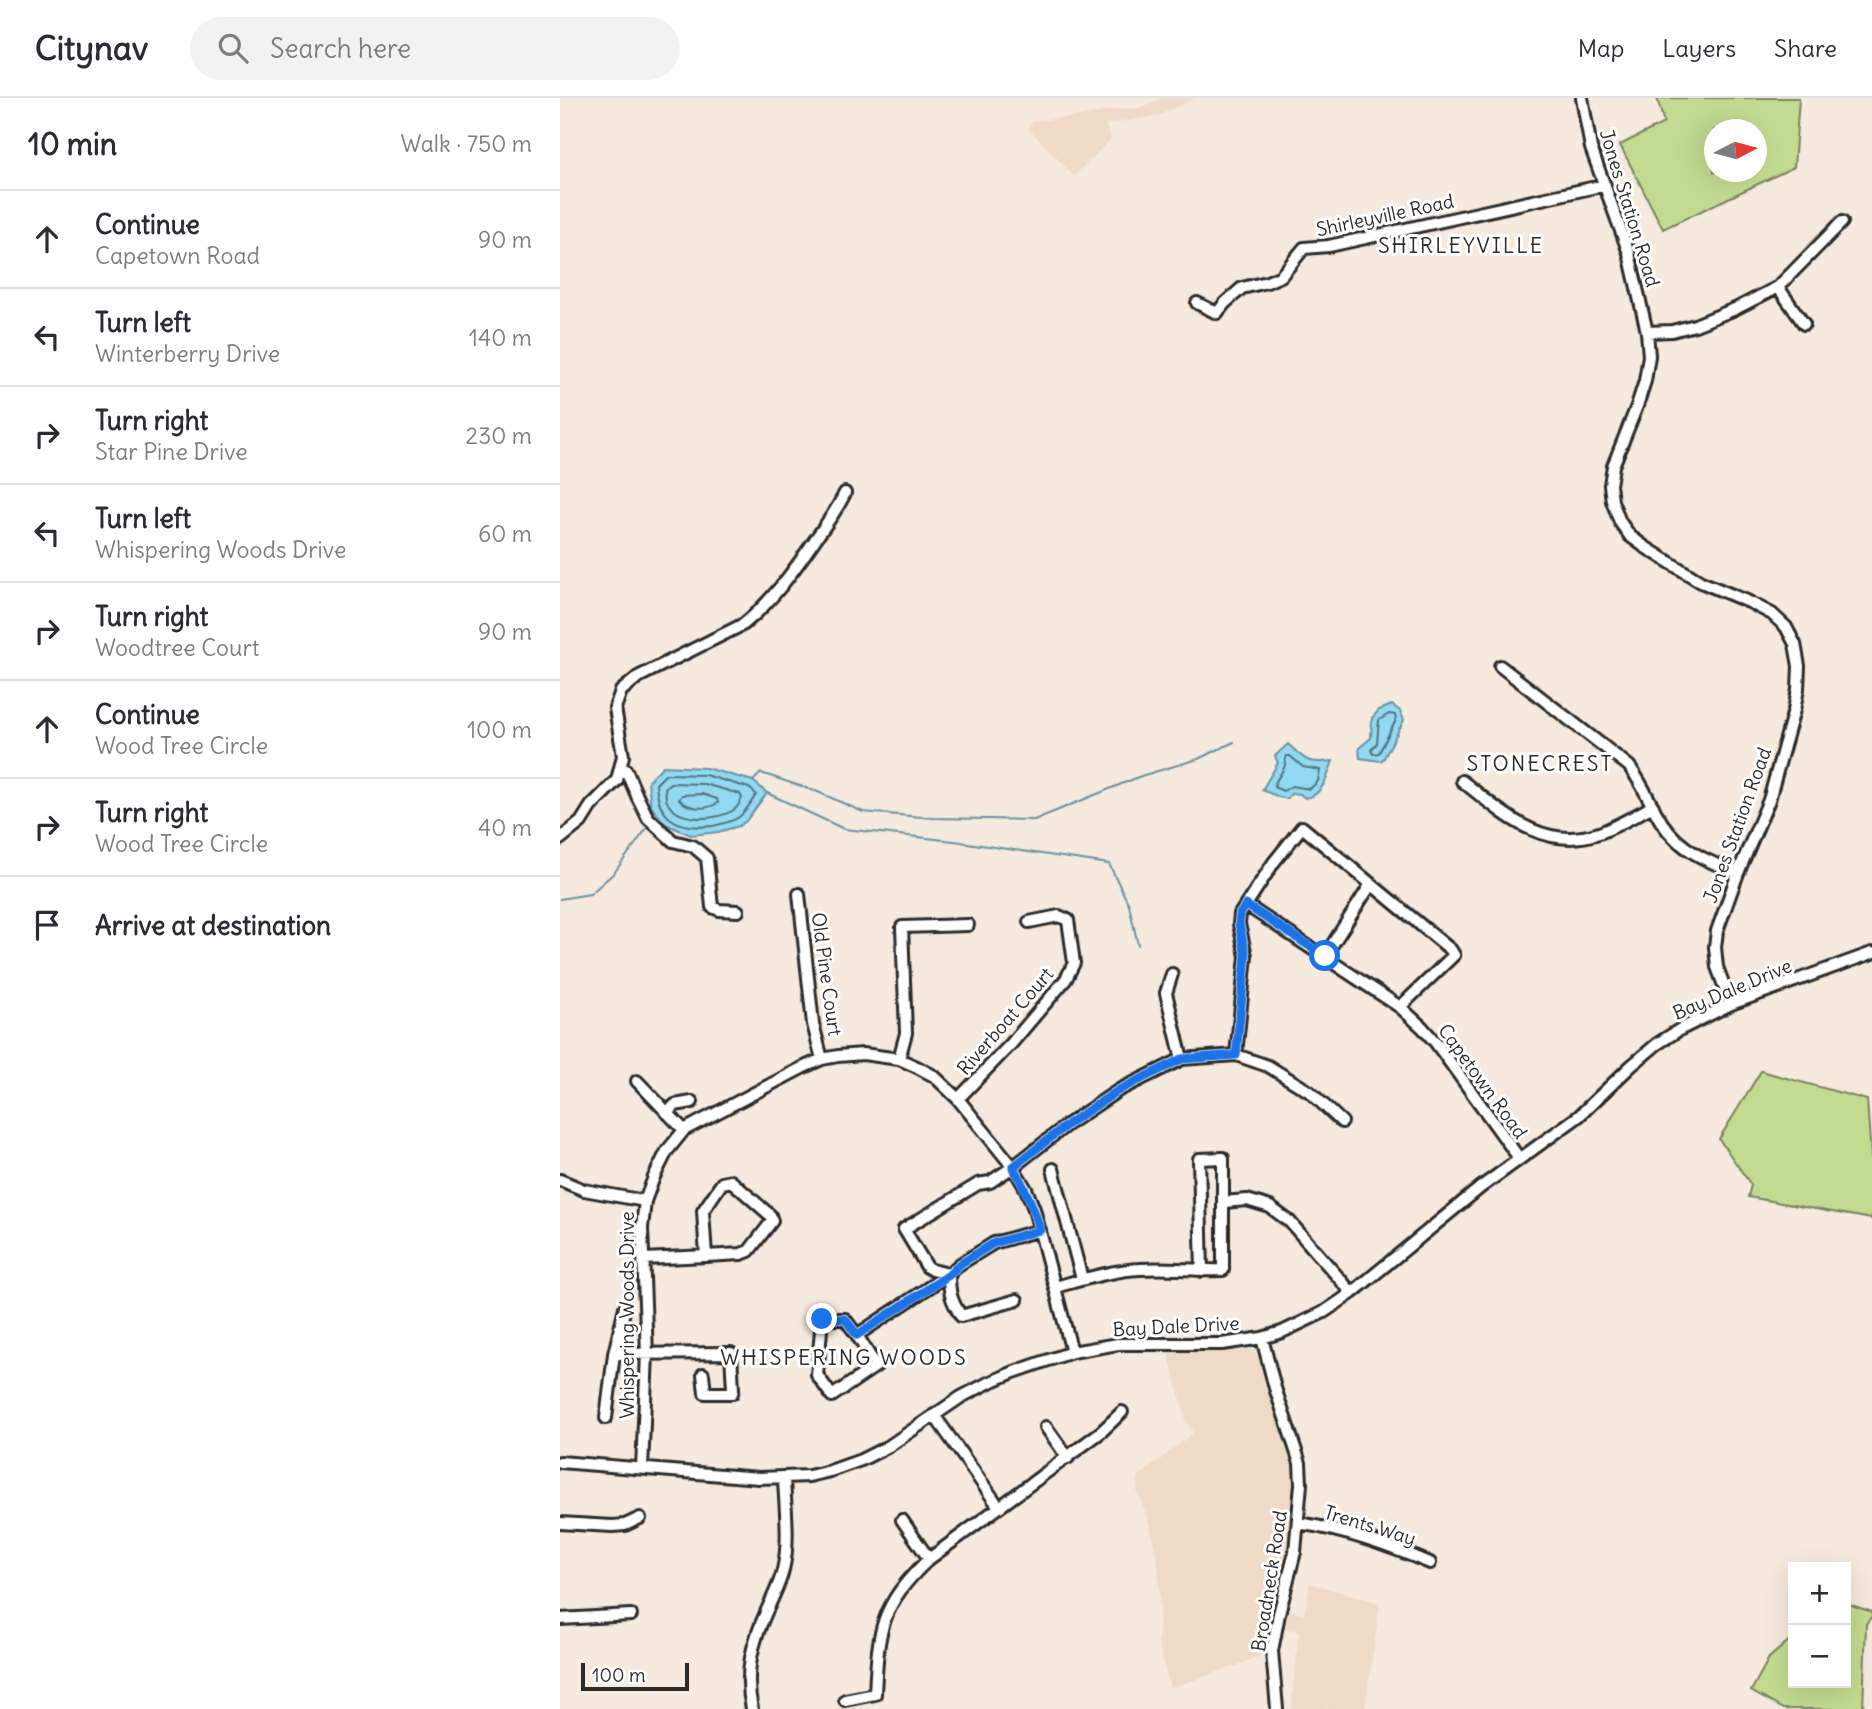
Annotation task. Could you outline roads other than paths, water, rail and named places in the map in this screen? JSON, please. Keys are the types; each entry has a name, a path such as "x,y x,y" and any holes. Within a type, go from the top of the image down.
{"street":[{"name":"Jones Station Road","path":"1582,98 1591,148 1629,253 1647,332 1649,356 1645,381 1613,466 1610,485 1612,501 1620,522 1630,536 1671,564 1701,582 1772,614 1786,627 1795,644 1798,689 1783,753 1769,800 1717,931 1717,967 1731,1004"},
{"name":"Shirleyville Road","path":"1197,303 1217,313 1242,288 1281,276 1304,248 1329,246 1605,185"},
{"path":"1647,332 1672,331 1695,325 1735,309 1778,287 1842,222"},
{"path":"1778,287 1804,324"},
{"path":"560,839 581,822 591,806 617,780 623,756 615,708 621,691 638,677 734,629 756,614 788,579 835,514 845,493"},
{"path":"1500,666 1629,766 1640,780 1662,824 1679,842 1695,855 1738,873"},
{"path":"621,767 626,770 648,818 673,841 693,846 707,859 712,907 738,911"},
{"path":"1462,780 1513,821 1554,837 1597,834 1653,806"},
{"path":"1236,1055 1246,956 1239,924 1240,914 1274,862 1303,827 1454,955 1400,1007"},
{"path":"1325,956 1371,884"},
{"name":"Old Pine Court","path":"799,894 813,1024 822,1059"},
{"name":"Capetown Road","path":"1246,905 1400,1007 1422,1027 1519,1158"},
{"name":"Riverboat Court","path":"958,1099 1035,1016 1066,979 1074,963 1068,920 1059,916 1029,922"},
{"path":"899,1059 905,1033 902,928 968,925"},
{"name":"Bay Dale Drive","path":"560,1462 759,1478 820,1473 861,1460 888,1446 961,1397 988,1383 1072,1352 1118,1345 1222,1344 1262,1338 1294,1327 1324,1312 1352,1293 1519,1158 1579,1116 1657,1044 1731,1004 1872,953"},
{"path":"1172,974 1166,993 1182,1059"},
{"name":"Whispering Woods Drive","path":"642,1468 647,1354 642,1228 645,1201 654,1177 667,1151 684,1130 822,1059 863,1054 899,1059 934,1076 958,1099 1013,1167 1026,1189 1040,1230 1072,1352"},
{"path":"949,1275 927,1267 904,1228 978,1184 990,1182 1119,1090 1182,1059 1236,1055 1268,1066 1310,1092 1342,1122"},
{"path":"637,1081 684,1130"},
{"path":"667,1113 675,1105 692,1102"},
{"path":"1055,1287 1082,1279 1140,1269 1202,1271 1223,1270 1223,1158 1199,1159 1202,1271"},
{"path":"1053,1169 1082,1279"},
{"path":"560,1180 584,1190 645,1201"},
{"path":"644,1259 706,1256 741,1254 749,1251 772,1222 770,1215 731,1181 722,1183 703,1212 706,1256"},
{"path":"1223,1202 1247,1200 1270,1207 1290,1222 1352,1293"},
{"path":"857,1335 994,1243 1040,1230"},
{"path":"949,1275 951,1300 961,1316 1017,1300"},
{"path":"606,1418 614,1354 625,1307"},
{"path":"822,1319 845,1319 857,1335 876,1366 832,1396 817,1375 822,1319"},
{"name":"Broadneck Road","path":"1262,1338 1273,1382 1300,1463 1301,1484 1293,1559 1272,1651 1278,1709"},
{"path":"614,1354 731,1353 732,1393 705,1393 703,1374"},
{"path":"845,1700 875,1694 879,1635 885,1615 904,1585 929,1559 1068,1458 1122,1412"},
{"path":"934,1415 999,1507"},
{"path":"1046,1427 1068,1458"},
{"path":"752,1709 748,1677 752,1647 780,1579 785,1556 784,1478"},
{"path":"560,1522 612,1526 625,1525 640,1518"},
{"path":"902,1520 929,1559"},
{"name":"Trents Way","path":"1298,1523 1343,1531 1391,1546 1430,1563"},
{"path":"560,1619 631,1615"}],"water":[{"path":"1392,705 1400,711 1404,720 1384,758 1381,761 1360,758 1359,748 1371,738 1372,718 1379,710"},
{"path":"1288,744 1308,760 1333,761 1324,784 1311,796 1305,798 1292,793 1287,799 1262,790 1278,763 1275,756"},
{"path":"663,766 706,768 753,781 767,793 746,821 739,826 691,835 665,824 651,806 648,781"}],"waterway":[{"path":"753,781 761,773 818,792 863,812 934,818 1034,820 1141,776 1198,759 1234,742"},
{"path":"767,793 844,829 954,841 1109,864 1129,905 1138,945"},
{"path":"560,899 590,894 614,873 650,824"}],"district":[{"name":"SHIRLEYVILLE","path":"1461,245"},
{"name":"STONECREST","path":"1540,763"},
{"name":"WHISPERING WOODS","path":"844,1357"}]}
